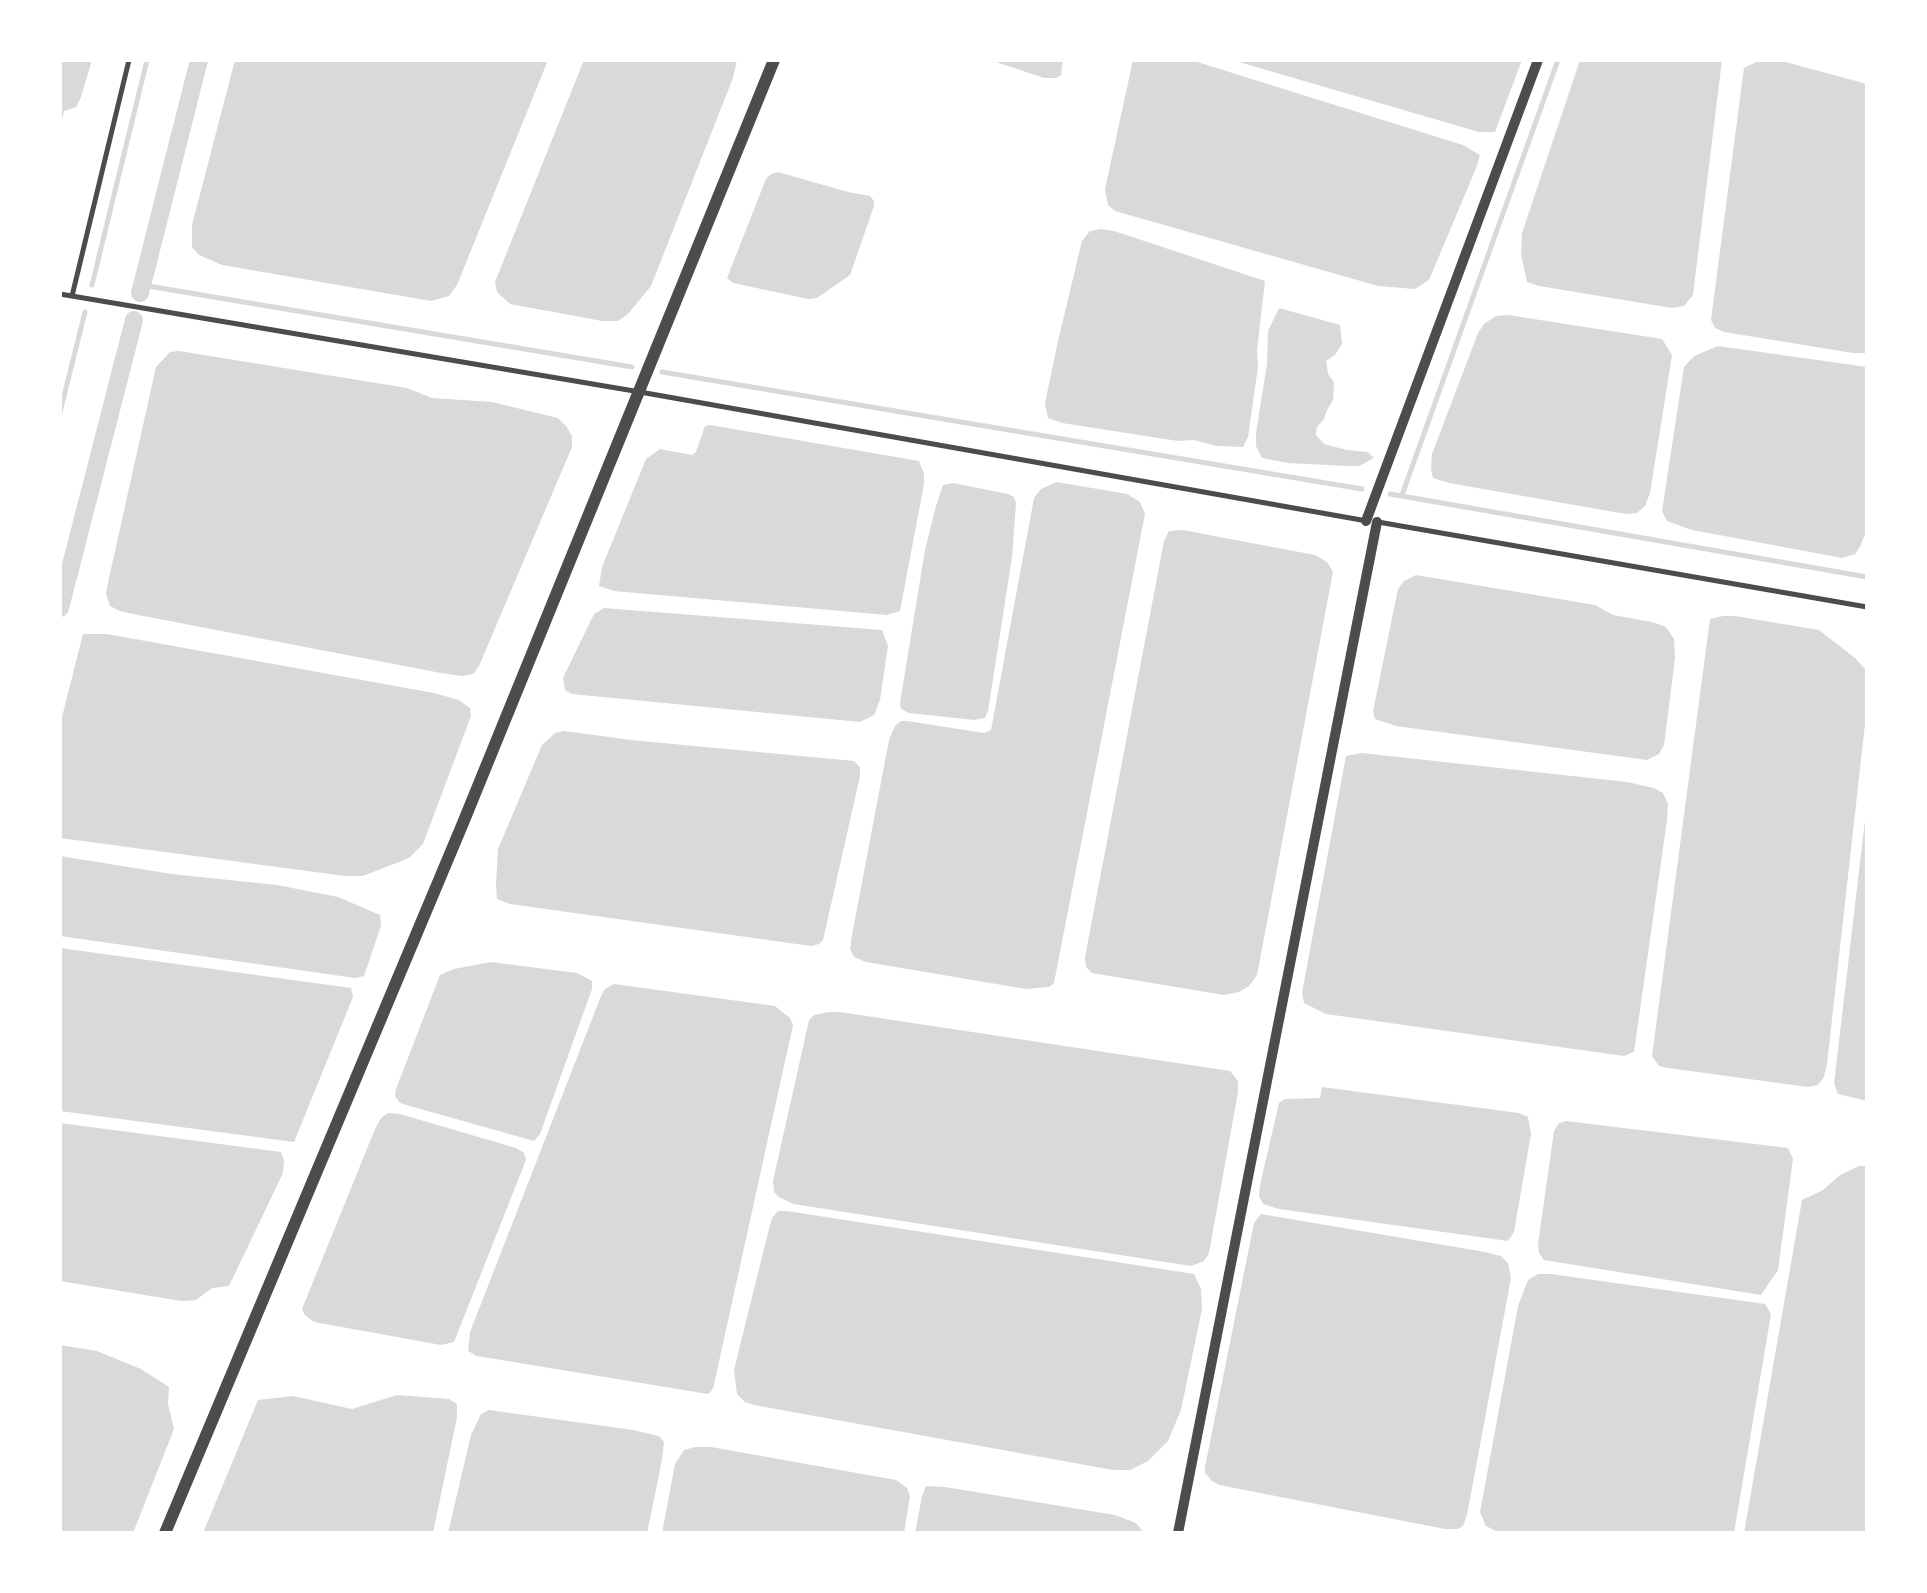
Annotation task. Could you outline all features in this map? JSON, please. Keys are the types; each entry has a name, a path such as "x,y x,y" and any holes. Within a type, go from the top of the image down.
{"street":[{"path":"165,1533 463,823 774,60"},
{"path":"1178,1533 1371,521 1538,60"}],"lane":[{"path":"72,296 129,60"},
{"path":"60,294 1867,607"}],"shaded area":[{"path":"60,60 92,60 81,97 76,107 64,111 60,126"},
{"path":"235,60 548,60 457,285 449,296 431,301 222,265 199,255 192,247 192,225"},
{"path":"584,60 737,60 651,286 618,321 510,304 497,292 495,282"},
{"path":"990,60 1063,60 1061,75 1044,78"},
{"path":"1133,60 1191,60 1463,145 1480,155 1429,280 1415,289 1378,286 1115,211 1108,205 1105,189"},
{"path":"1232,60 1522,60 1495,132 1479,132"},
{"path":"1580,60 1722,60 1693,295 1684,306 1672,308 1527,282 1521,255 1522,233"},
{"path":"1778,60 1867,84 1867,353 1724,332 1715,328 1711,320 1744,68 1758,61"},
{"path":"778,172 870,196 874,201 850,275 817,298 733,283 727,278 766,179"},
{"path":"1101,229 1265,281 1258,367 1248,437 1243,447 1178,441 1048,418 1045,403 1082,241 1090,231"},
{"path":"1279,308 1340,325 1342,344 1326,361 1334,382 1333,400 1316,435 1324,444 1368,452 1374,458 1359,466 1347,466 1262,458 1256,446 1256,433 1268,331"},
{"path":"1496,316 1662,339 1672,355 1650,493 1637,513 1433,478 1432,454 1478,333"},
{"path":"1718,346 1867,367 1867,529 1855,554 1842,558 1692,530 1667,521 1662,511 1684,367 1694,356"},
{"path":"170,352 407,388 432,398 492,402 558,418 566,426 572,436 572,447 473,674 441,673 138,615 110,606 106,593 156,367"},
{"path":"705,426 919,461 924,484 900,611 887,615 614,591 599,586 602,567 646,459 660,449 692,455"},
{"path":"1057,482 1127,494 1140,502 1145,514 1054,983 1026,989 866,962 854,957 850,949 889,740 901,721 984,733 991,730 1034,498 1041,489"},
{"path":"953,483 1008,494 1016,503 1012,557 988,711 985,718 974,720 909,713 901,709 900,703 925,550 943,485"},
{"path":"1183,530 1315,555 1327,562 1333,572 1257,975 1249,986 1224,995 1092,973 1086,967 1085,957 1164,541 1169,531"},
{"path":"1416,575 1595,605 1613,615 1666,627 1674,639 1675,658 1664,745 1659,754 1647,760 1396,726 1375,719 1373,711 1398,589"},
{"path":"604,608 882,630 888,646 880,700 874,715 860,722 572,694 565,690 563,678 594,614"},
{"path":"1723,616 1819,630 1867,671 1867,706 1827,1064 1818,1085 1808,1087 1668,1068 1659,1066 1652,1056 1710,619"},
{"path":"83,634 107,634 459,700 470,708 471,716 423,844 409,858 363,876 345,876 60,838 60,725"},
{"path":"555,733 854,761 860,767 860,776 823,940 811,946 510,904 497,899 498,849 542,745"},
{"path":"1362,753 1627,782 1663,793 1668,804 1667,820 1634,1052 1624,1056 1326,1014 1304,1003 1302,993 1346,756"},
{"path":"1867,803 1867,1101 1838,1094 1834,1084"},
{"path":"60,856 338,897 380,915 381,926 364,976 355,978 60,936"},
{"path":"60,948 351,988 353,997 294,1142 60,1111"},
{"path":"491,962 577,973 592,981 540,1134 534,1141 400,1103 395,1096 440,975"},
{"path":"614,984 775,1006 793,1025 713,1389 708,1394 477,1356 468,1351 470,1332 601,996"},
{"path":"829,1012 1230,1071 1238,1081 1238,1092 1209,1253 1204,1261 1191,1266 793,1204 779,1197 773,1181 809,1020"},
{"path":"1322,1087 1528,1117 1531,1134 1514,1232 1508,1241 1263,1204 1260,1185 1279,1103 1285,1099 1320,1098"},
{"path":"388,1113 524,1153 526,1160 454,1342 441,1345 314,1322 302,1309 375,1129"},
{"path":"1566,1121 1788,1148 1793,1159 1778,1270 1761,1295 1544,1260 1538,1244 1554,1131"},
{"path":"60,1123 281,1152 283,1173 229,1286 212,1288 196,1300 181,1301 60,1281"},
{"path":"1859,1166 1867,1166 1867,1533 1744,1533 1802,1200"},
{"path":"778,1211 1194,1274 1201,1289 1202,1309 1181,1410 1168,1441 1148,1461 1130,1470 1113,1470 745,1402 737,1394 734,1370 772,1218"},
{"path":"1261,1214 1485,1252 1501,1256 1508,1263 1511,1278 1463,1526 1445,1529 1219,1485 1205,1473 1254,1223"},
{"path":"1538,1274 1765,1304 1771,1314 1734,1533 1500,1533 1486,1526 1480,1512 1518,1306 1528,1280"},
{"path":"60,1345 97,1351 141,1369 169,1387 168,1404 174,1429 133,1533 60,1533"},
{"path":"397,1395 449,1399 457,1404 433,1533 203,1533 258,1400 293,1396 352,1409"},
{"path":"489,1410 659,1436 664,1442 662,1460 647,1533 448,1533 471,1435 481,1414"},
{"path":"695,1447 896,1480 907,1488 910,1496 904,1533 662,1533 675,1464 684,1450"},
{"path":"926,1486 1115,1515 1136,1523 1144,1533 915,1533"}],"waterway":[{"path":"92,285 147,60"},
{"path":"140,293 199,60"},
{"path":"1402,495 1558,60"},
{"path":"142,285 632,367"},
{"path":"60,412 85,312"},
{"path":"60,608 134,320"},
{"path":"662,372 1362,489"},
{"path":"1390,494 1867,577"}]}
